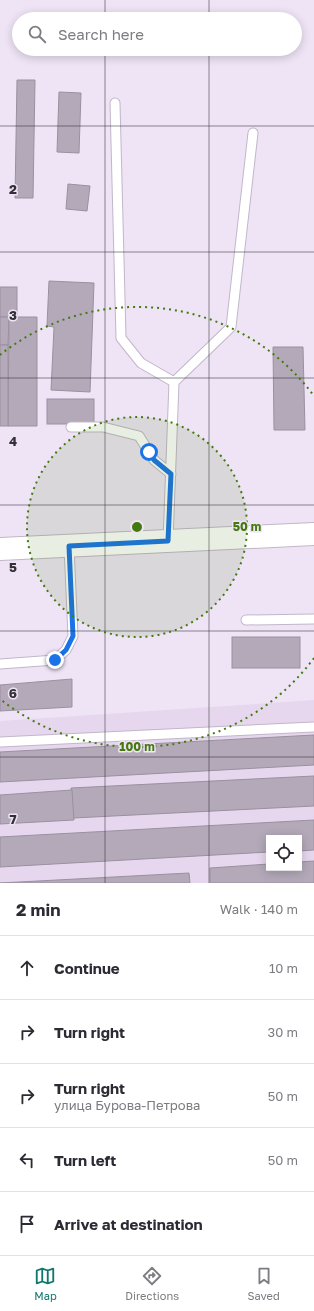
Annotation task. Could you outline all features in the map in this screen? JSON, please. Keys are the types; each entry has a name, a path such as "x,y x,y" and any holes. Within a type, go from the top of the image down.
{"main road":[{"path":"0,550 314,534"}],"lane":[{"path":"115,103 121,338 141,363 174,382"},
{"path":"168,541 174,382 231,327 253,133"},
{"path":"71,427 103,427 139,436 154,460 171,474"},
{"path":"0,664 55,660 66,650 73,636 69,546"},
{"path":"246,620 314,619"},
{"path":"0,742 314,728"}],"shaded area":[{"path":"314,700 314,883 0,883 0,721"}],"building":[{"path":"17,80 35,80 33,198 15,198"},
{"path":"59,92 81,93 79,153 57,152"},
{"path":"68,184 90,186 87,211 66,209"},
{"path":"49,281 94,283 90,392 51,390 54,327 47,326"},
{"path":"0,287 17,287 17,317 0,317"},
{"path":"0,317 9,317 8,345 0,345"},
{"path":"9,317 37,317 37,426 8,426"},
{"path":"0,345 8,345 8,426 0,426"},
{"path":"273,347 303,347 305,430 274,430"},
{"path":"47,399 94,399 94,424 47,424"},
{"path":"232,637 300,637 300,668 232,668"},
{"path":"72,679 72,707 0,711 0,685"},
{"path":"314,735 314,765 0,782 0,752"},
{"path":"314,776 314,806 73,818 71,788"},
{"path":"72,790 74,820 0,824 0,795"},
{"path":"314,820 314,850 302,851 302,835 266,835 266,852 0,867 0,837"},
{"path":"314,861 314,883 210,883 210,868 266,864 266,871 302,871 302,862"},
{"path":"189,873 190,883 0,883"}],"route":[{"path":"55,660 66,650 73,636 69,546 168,541 171,474 154,460 149,452"}]}
